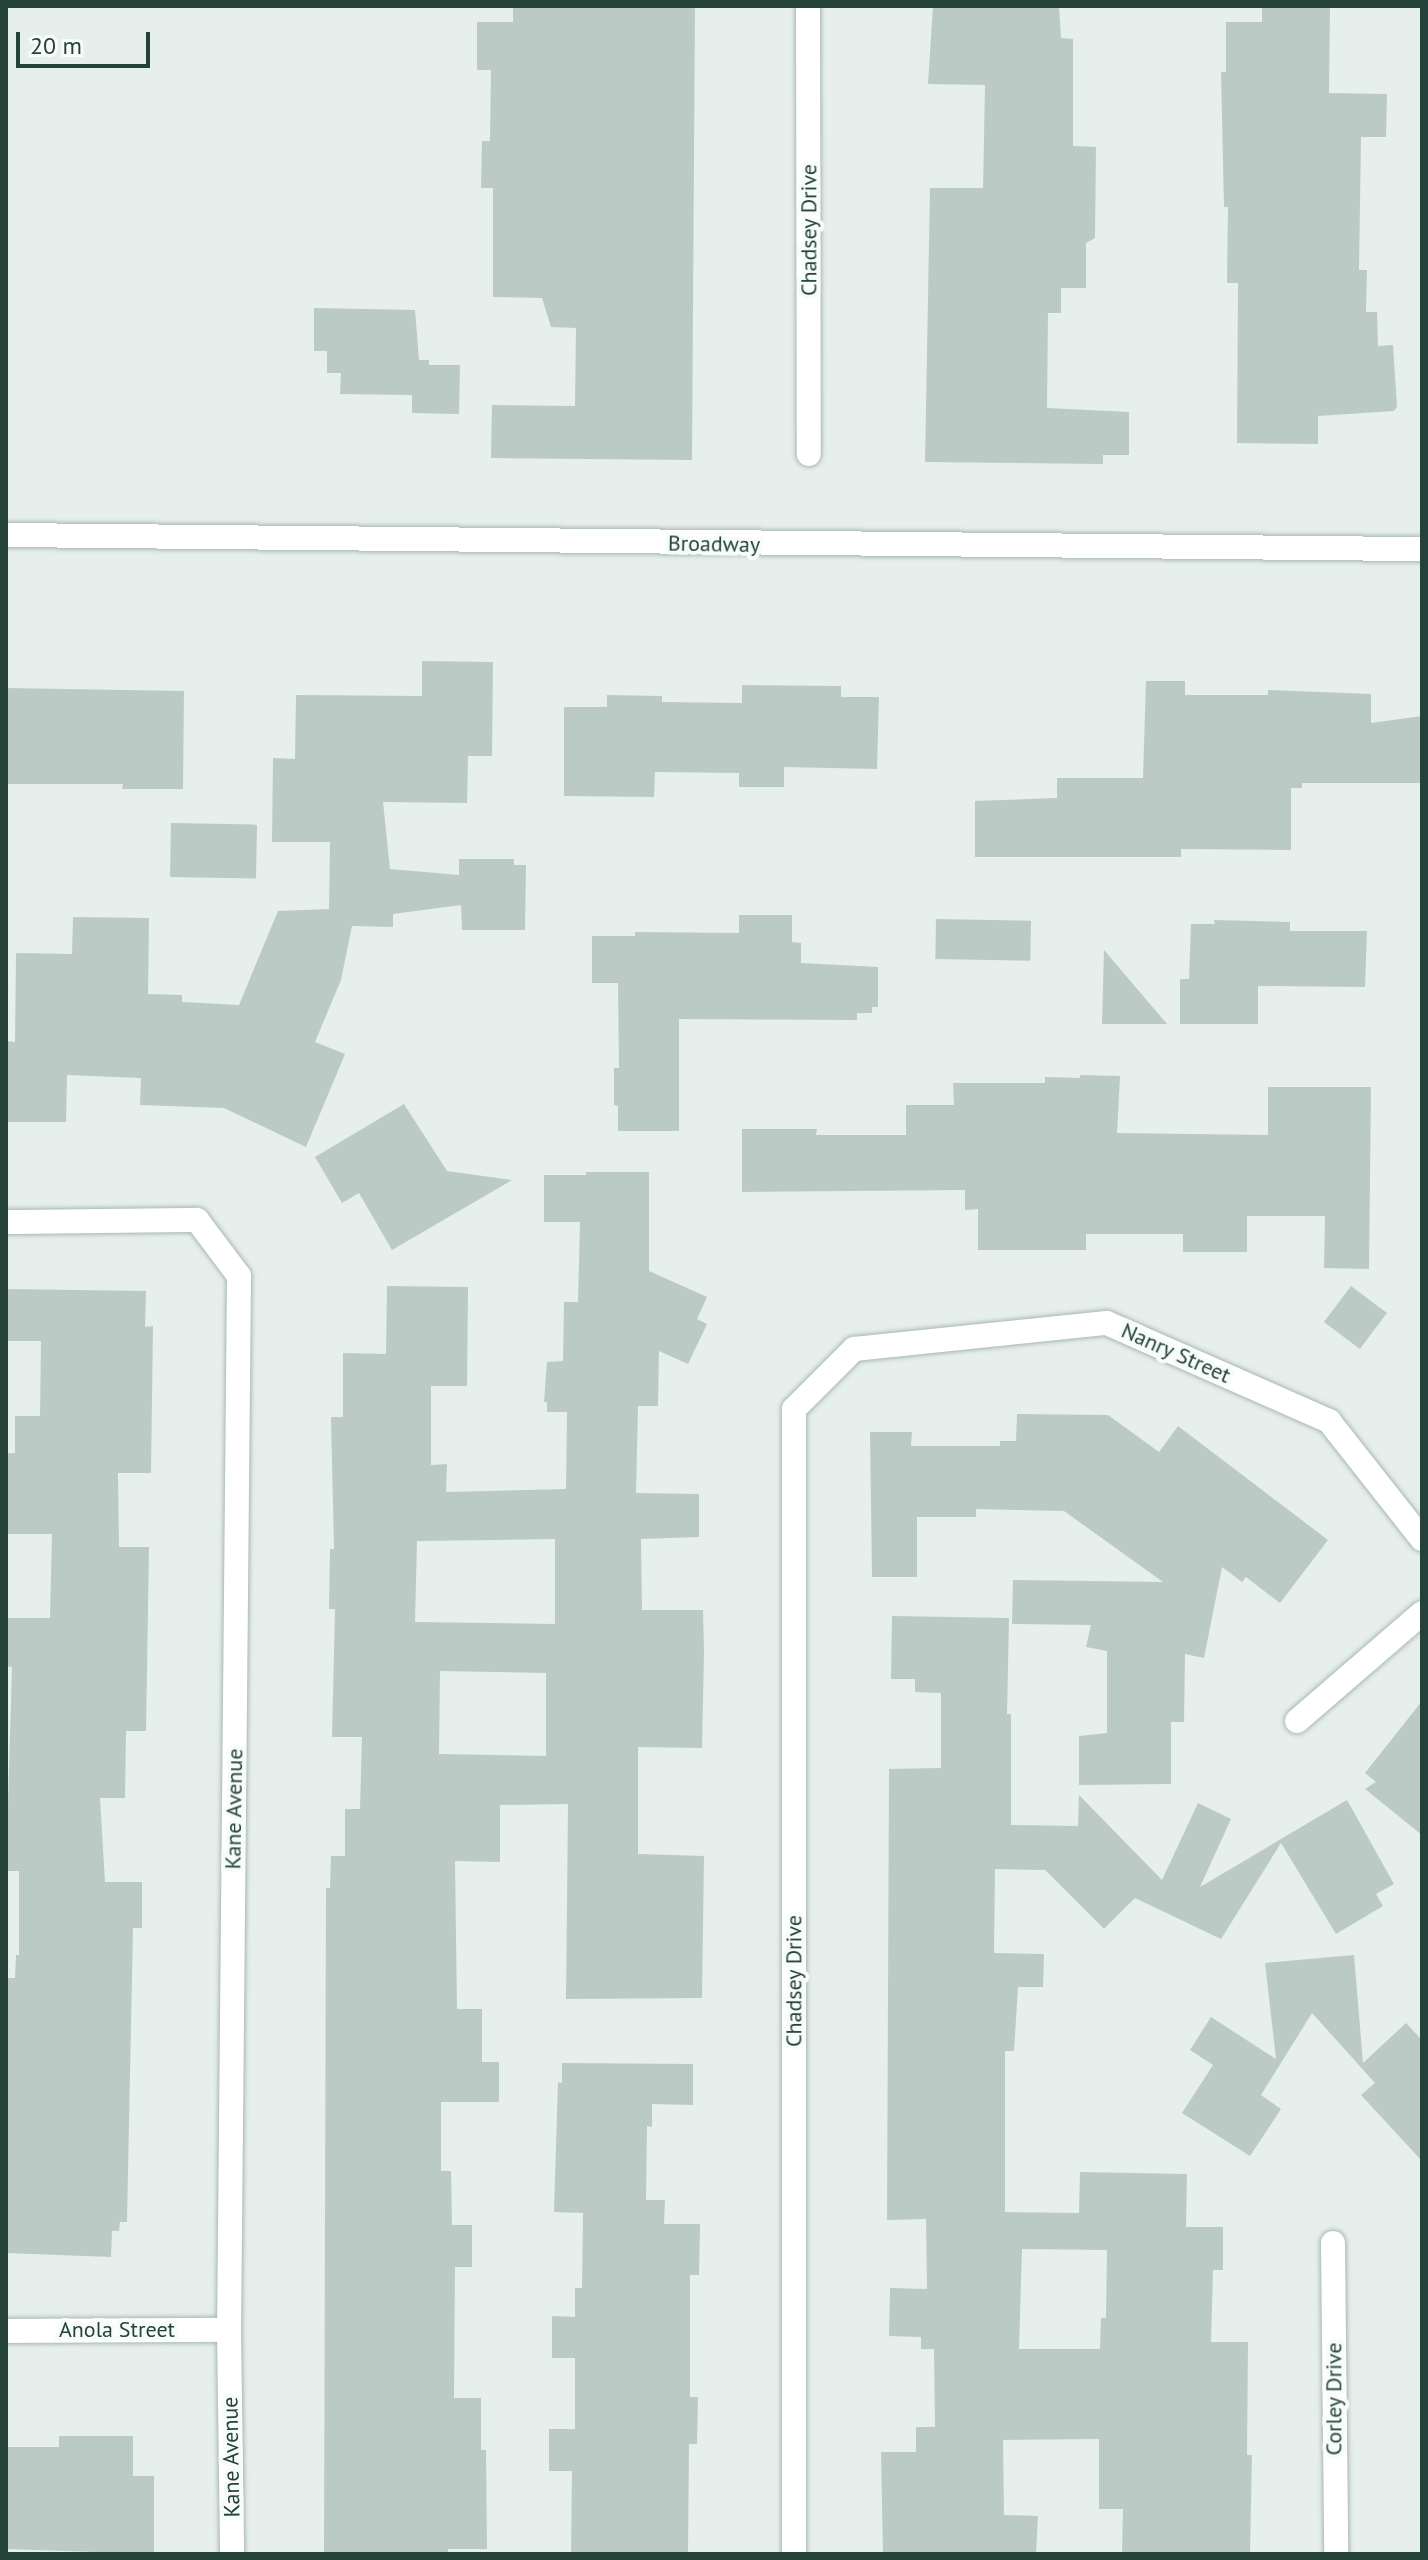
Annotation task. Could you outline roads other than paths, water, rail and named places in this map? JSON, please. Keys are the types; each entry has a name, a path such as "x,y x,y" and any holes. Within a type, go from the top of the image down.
{"street":[{"name":"Chadsey Drive","path":"808,6 809,454"},
{"name":"Broadway","path":"6,535 1422,549"},
{"name":"Kane Avenue","path":"6,1222 197,1220 239,1276 229,2330 232,2554"},
{"name":"Nanry Street","path":"794,1409 854,1349 1107,1323 1329,1421 1422,1539"},
{"name":"Chadsey Drive","path":"794,1409 794,2554"},
{"path":"1297,1721 1422,1613"},
{"name":"Corley Drive","path":"1333,2243 1336,2554"},
{"name":"Anola Street","path":"6,2331 229,2330"}]}
